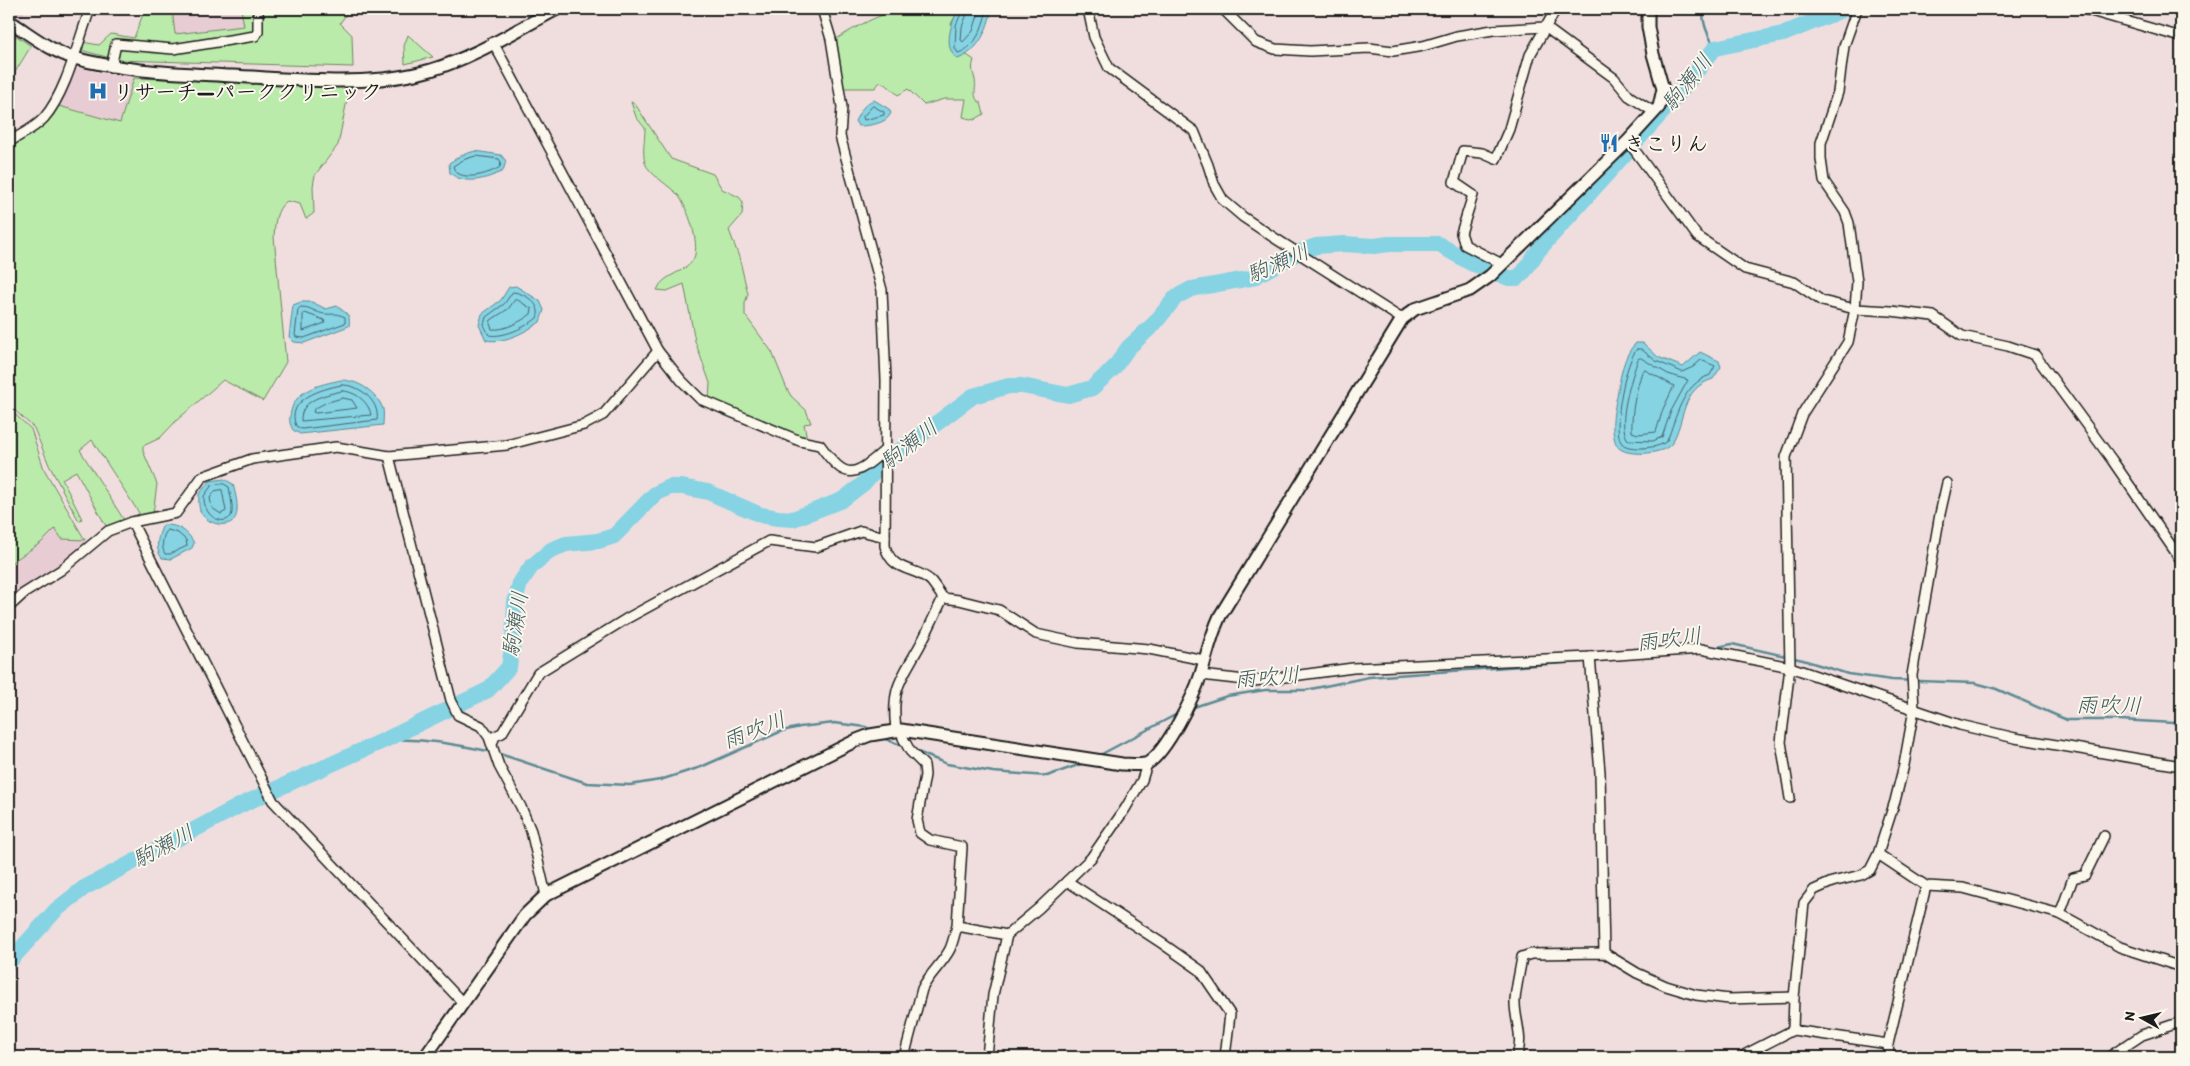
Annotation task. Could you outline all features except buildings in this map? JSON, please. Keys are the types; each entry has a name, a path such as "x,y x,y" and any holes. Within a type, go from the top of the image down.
{"street":[{"path":"9,142 42,120 52,108 90,9"},
{"path":"111,67 116,44 173,49 255,36 258,32 258,9"},
{"path":"9,21 56,51 111,67 259,77 358,80 388,79 430,70 458,61 557,9"},
{"path":"822,9 831,39 842,107 840,136 882,290 886,380 884,537 887,556 898,565 930,580 943,598 999,610 1036,634 1078,643 1149,649 1204,660"},
{"path":"1088,9 1094,37 1109,68 1135,89 1188,125 1198,137 1214,184 1223,200 1243,217 1402,319"},
{"path":"1222,9 1256,42 1276,49 1310,51 1368,48 1393,51 1423,46 1456,36 1493,30 1545,27 1614,78 1629,96 1654,112"},
{"path":"1500,265 1465,245 1461,233 1473,195 1454,182 1463,151 1482,153 1496,159 1510,128 1530,55 1556,9"},
{"path":"987,1057 993,995 1007,935 1039,908 1090,858 1125,809 1142,780 1147,764 1159,754 1182,716 1201,675 1204,660 1220,616 1402,319 1415,308 1470,290 1490,276 1628,141 1654,112 1661,100 1663,89 1653,54 1648,27 1648,9"},
{"path":"1790,798 1781,742 1790,667 1786,457 1802,414 1848,342 1855,309 1857,282 1849,223 1845,212 1824,181 1821,159 1822,142 1838,92 1844,46 1857,9"},
{"path":"2084,9 2181,37"},
{"path":"494,42 658,352 681,380 700,398 800,441 820,444 833,463 844,471 858,471 885,452"},
{"path":"1628,141 1697,236 1745,269 1794,282 1822,301 1855,309 1933,316 1962,336 2008,346 2035,355 2112,460 2181,560"},
{"path":"9,607 23,594 61,570 108,531 132,522 176,513 202,477 252,458 336,447 389,456 507,444 584,425 603,415 658,352"},
{"path":"389,456 451,700 458,715 481,726 490,736 499,766 522,806 531,831 546,895"},
{"path":"1793,1030 1794,997 1804,903 1814,890 1832,882 1861,875 1870,870 1878,854 1904,765 1914,709 1911,686 1912,675 1940,514 1948,484"},
{"path":"132,522 273,801 464,1003"},
{"path":"493,749 495,736 502,733 538,673 626,619 769,540 816,547 861,531 884,537"},
{"path":"904,1057 922,989 927,979 950,950 956,926 962,847 930,840 920,833 917,820 925,775 924,765 910,751 897,732 894,704 900,678 919,646 943,598"},
{"path":"1201,675 1254,681 1353,668 1590,657 1701,649 1790,667 1960,725 2015,738 2181,766"},
{"path":"1590,657 1600,772 1604,953"},
{"path":"425,1057 525,914 546,895 870,735 897,732 1122,764 1147,764"},
{"path":"2060,914 2074,878 2085,875 2104,836"},
{"path":"1878,854 1926,886 1963,888 2060,914 2120,948 2181,967"},
{"path":"1067,881 1200,970 1230,1014 1225,1057"},
{"path":"1889,1057 1888,1044 1926,886"},
{"path":"956,926 1007,935"},
{"path":"1516,1057 1520,1050 1515,1001 1522,957 1530,954 1604,953 1637,973 1666,986 1696,995 1729,1000 1794,997"},
{"path":"2109,1057 2142,1034 2181,1022"},
{"path":"1744,1057 1746,1054 1793,1030 1888,1044"}],"shaded area":[{"path":"9,9 26,9 20,21 16,50 9,60"},
{"path":"172,9 241,9 245,26 175,34"},
{"name":"リサーチ―パーククリニック","path":"80,68 134,78 120,123 59,106 74,70"},
{"path":"55,529 62,539 85,540 86,544 59,567 9,602 9,564 42,542"}],"green space":[{"path":"145,9 172,9 175,34 244,26 241,9 350,9 340,23 352,35 353,67 118,60 84,51 81,47 82,42 99,45 111,34 134,38"},
{"path":"902,9 959,9 951,24 958,58 967,55 974,60 972,68 975,96 981,103 984,114 974,120 963,117 966,99 944,99 924,105 908,89 898,95 880,82 875,88 843,88 835,40 884,14"},
{"path":"9,31 31,46 9,82"},
{"path":"408,35 433,57 405,64 404,46"},
{"path":"134,78 350,85 338,145 315,175 313,186 314,213 306,219 300,204 287,201 280,208 276,217 274,237 286,362 263,401 223,380 177,420 160,438 143,446 143,451 157,484 153,514 106,526 76,471 62,479 82,519 79,521 49,465 34,428 9,405 9,147 46,123 59,106 120,123","holes":["92,440 139,513 124,520 80,450"]},
{"path":"631,102 635,104 671,159 713,174 722,189 739,197 743,202 742,215 729,230 739,257 748,294 745,303 745,315 772,352 791,396 806,410 811,423 804,424 807,439 709,400 710,383 695,341 684,284 667,291 657,290 664,280 687,267 694,258 695,244 692,226 686,208 678,195 651,171 645,163 645,128 636,117"},
{"path":"9,409 31,429 44,469 85,540 62,539 55,529 42,542 9,564"}],"water":[{"path":"959,9 992,9 985,32 977,45 966,55 958,59 953,55 949,42 953,21"},
{"path":"874,100 889,109 891,113 889,117 877,124 858,126 855,121 861,111 868,103"},
{"path":"475,151 501,155 506,161 503,171 490,177 476,180 462,179 450,173 449,163 462,155"},
{"path":"516,286 540,301 544,310 540,322 528,330 507,339 486,340 479,325 482,314 501,300 509,287"},
{"path":"301,302 312,302 326,309 337,306 348,316 349,326 304,343 294,342 289,337 293,305"},
{"path":"1636,343 1643,343 1658,357 1683,367 1700,352 1719,361 1721,367 1713,379 1702,384 1689,398 1672,443 1663,450 1656,452 1633,453 1620,449 1613,432 1619,382 1628,354"},
{"path":"341,380 354,382 372,392 383,409 383,425 300,434 293,430 290,416 298,397 326,383"},
{"path":"224,479 233,484 237,508 232,522 221,524 209,521 201,513 199,494 210,481"},
{"path":"163,525 177,527 189,535 194,543 192,548 171,559 162,558 157,546 158,537"}],"waterway":[{"path":"1704,9 1705,24 1715,48"},
{"name":"駒瀬川","path":"9,962 56,910 84,888 241,805 385,740 488,690 509,667 513,642 515,602 520,583 531,567 551,550 566,544 598,541 614,536 655,494 670,487 682,487 708,492 761,515 793,519 842,500 863,484 878,467 973,396 1009,386 1022,386 1068,395 1092,388 1114,368 1128,348 1154,324 1176,297 1191,289 1252,278 1297,253 1316,246 1344,244 1374,246 1389,244 1438,244 1471,263 1509,278 1517,278 1523,273 1538,251 1675,98 1715,48 1783,34 1844,9"},
{"name":"雨吹川","path":"1713,648 1732,644 1803,660 1848,674 1892,680 1975,683 1994,688 2067,720 2174,723 2181,721"},
{"name":"雨吹川","path":"1191,708 1227,696 1265,690 1306,690 1369,677 1691,654"},
{"name":"雨吹川","path":"1098,756 1179,713"},
{"name":"雨吹川","path":"497,753 587,783 630,785 660,780 701,767 782,731 834,723 866,727 872,731"},
{"name":"雨吹川","path":"883,738 903,746"},
{"name":"雨吹川","path":"385,740 438,742 492,752"},
{"name":"雨吹川","path":"913,750 947,764 993,772 1047,776 1084,763"}],"place":[{"name":"リサーチ―パーククリニック","path":"98,91"},
{"name":"きこりん","path":"1609,143"}]}
